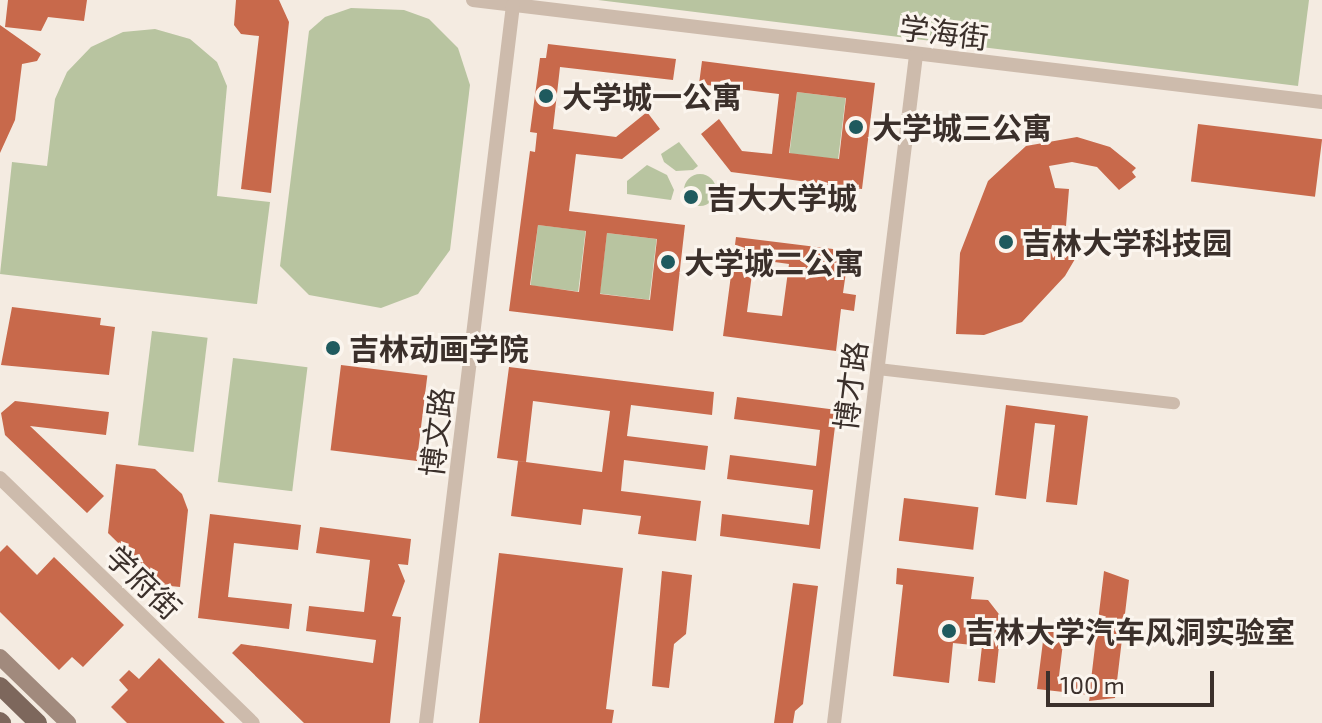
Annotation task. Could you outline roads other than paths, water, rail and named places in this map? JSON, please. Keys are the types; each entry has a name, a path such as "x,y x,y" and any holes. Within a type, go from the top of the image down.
{"main road":[{"path":"0,657 68,723"},
{"path":"0,686 38,723"}],"street":[{"name":"学海街","path":"473,0 1322,102"},
{"name":"博文路","path":"426,723 513,5"},
{"name":"博才路","path":"834,723 916,55"},
{"path":"878,369 1174,403"},
{"name":"学府街","path":"0,478 253,723"}],"place":[{"name":"大学城一公寓","path":"546,96"},
{"name":"大学城三公寓","path":"856,127"},
{"name":"吉大大学城","path":"691,197"},
{"name":"吉林大学科技园","path":"1006,242"},
{"name":"大学城二公寓","path":"668,262"},
{"name":"吉林动画学院","path":"333,348"},
{"name":"吉林大学汽车风洞实验室","path":"949,631"}]}
